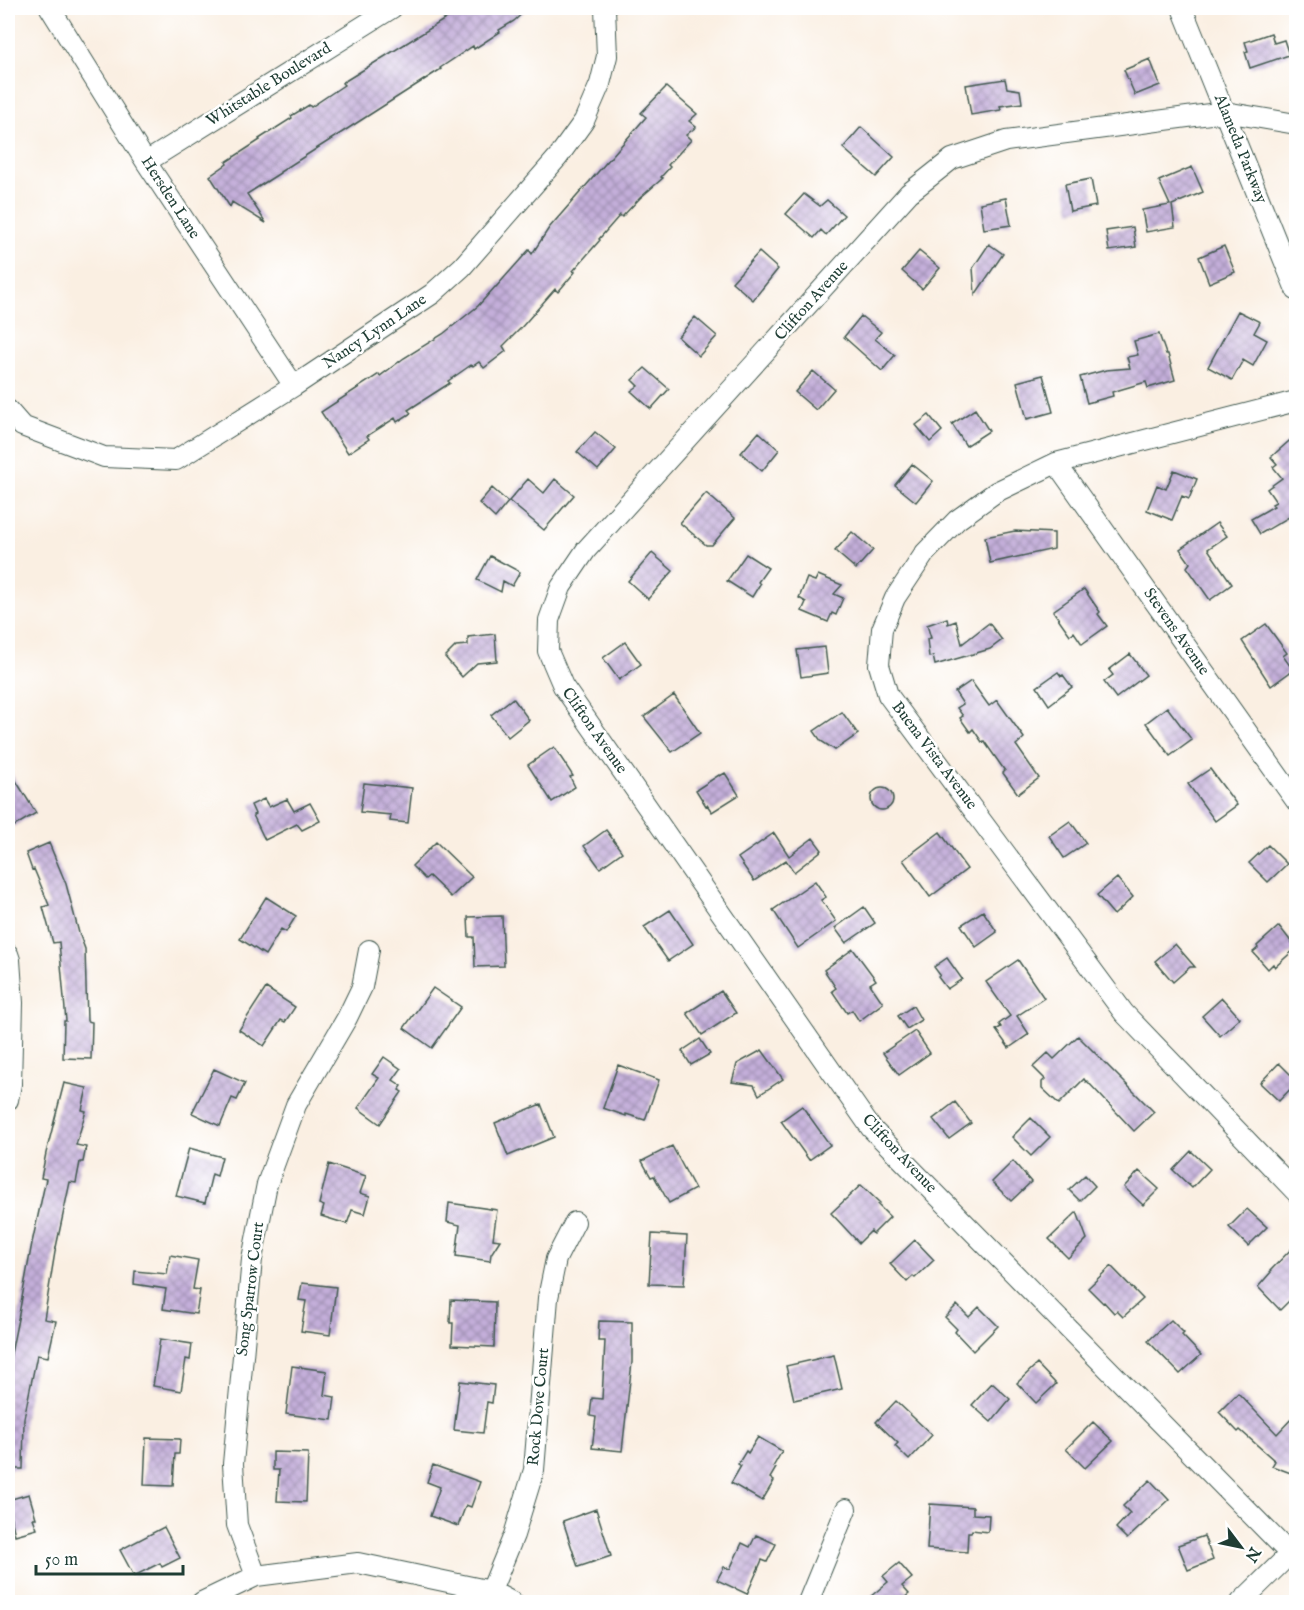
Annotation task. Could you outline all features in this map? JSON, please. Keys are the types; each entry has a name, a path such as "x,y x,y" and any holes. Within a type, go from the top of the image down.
{"street":[{"name":"Hersden Lane","path":"50,8 146,162 294,386"},
{"name":"Whitstable Boulevard","path":"146,162 392,8"},
{"name":"Nancy Lynn Lane","path":"8,410 22,426 104,456 176,460 294,386 432,294 462,267 558,157 584,121 600,84 607,56 605,8"},
{"name":"Alameda Parkway","path":"1182,8 1296,290"},
{"name":"Clifton Avenue","path":"1294,1554 871,1128 563,686 548,651 549,620 561,586 586,550 909,193 952,159 1006,141 1225,112 1296,124"},
{"name":"Buena Vista Avenue","path":"1296,402 1056,463 996,492 957,520 925,554 895,598 882,629 879,665 888,695 1124,1013 1296,1192"},
{"name":"Stevens Avenue","path":"1056,463 1296,801"},
{"name":"Song Sparrow Court","path":"256,1576 237,1525 233,1464 252,1259 267,1184 292,1114 347,1018 362,987 369,950"},
{"path":"8,954 13,1003 11,1084 8,1100"},
{"name":"Rock Dove Court","path":"491,1591 514,1535 534,1470 548,1298 556,1259 575,1222"},
{"path":"808,1602 846,1509"},
{"path":"1241,1602 1294,1554"},
{"path":"202,1602 256,1576 358,1563 491,1591 512,1602"}],"building":[{"path":"463,8 528,8 514,21 499,30 500,32 474,49 473,46 247,194 266,223 232,202 230,207 210,176 227,164 226,162 292,118 291,116 309,105 311,107 344,85 342,83"},
{"path":"1271,33 1274,43 1284,40 1289,55 1250,68 1245,52 1248,51 1245,42"},
{"path":"1150,59 1160,85 1135,95 1124,70"},
{"path":"1005,79 1007,88 1020,90 1022,103 1000,106 1001,110 971,115 966,85"},
{"path":"666,87 697,114 689,121 696,127 686,135 691,140 668,165 670,167 661,177 663,178 622,217 620,215 558,292 555,289 503,346 506,351 484,368 479,362 471,365 448,381 450,383 408,410 411,413 397,422 395,418 367,436 369,439 348,453 321,412 443,334 478,306 529,250 532,254 549,228 646,117 641,113"},
{"path":"861,127 894,157 876,177 843,148"},
{"path":"1192,167 1203,192 1172,205 1175,227 1146,232 1142,210 1170,205 1159,181"},
{"path":"1091,179 1096,206 1070,211 1065,184"},
{"path":"804,194 820,206 827,200 844,215 826,235 821,230 814,238 786,214"},
{"path":"1006,198 1011,225 984,229 980,203"},
{"path":"1133,227 1136,247 1109,251 1106,231"},
{"path":"989,244 1003,254 975,295 973,268"},
{"path":"1224,246 1235,272 1209,283 1199,257"},
{"path":"919,251 940,268 922,289 902,271"},
{"path":"759,252 778,269 753,300 732,282"},
{"path":"1238,311 1260,322 1254,333 1267,340 1253,366 1243,360 1232,380 1208,367"},
{"path":"861,316 881,332 875,339 895,355 882,371 844,337"},
{"path":"695,317 717,336 699,356 678,337"},
{"path":"1159,334 1166,354 1168,354 1175,380 1148,388 1146,382 1112,392 1113,396 1087,403 1080,377 1106,370 1130,368 1127,357 1138,355 1134,341"},
{"path":"645,368 669,389 651,409 631,391 638,386 632,380"},
{"path":"813,371 834,389 816,410 795,392"},
{"path":"1043,375 1053,412 1027,419 1017,382"},
{"path":"975,409 989,431 966,446 952,424"},
{"path":"929,415 942,431 930,442 916,425"},
{"path":"595,432 616,449 598,470 577,452"},
{"path":"759,432 779,450 762,471 741,453"},
{"path":"1296,435 1296,513 1260,534 1251,519 1274,506 1272,504 1276,502 1267,489 1282,478 1273,467 1277,464 1271,457"},
{"path":"912,464 933,481 916,502 895,485"},
{"path":"1174,470 1197,479 1189,499 1182,496 1172,520 1147,510 1157,485 1166,489"},
{"path":"528,479 544,493 555,479 574,495 544,530 509,501"},
{"path":"492,488 508,502 495,518 479,503"},
{"path":"706,493 735,518 712,545 706,545 680,523"},
{"path":"1217,523 1227,536 1208,549 1232,584 1210,600 1187,567 1190,563 1180,549"},
{"path":"1015,531 1054,533 1054,549 990,563 985,537"},
{"path":"852,532 873,550 856,569 835,551"},
{"path":"652,553 673,571 648,599 628,581"},
{"path":"746,554 768,568 758,582 760,584 752,597 727,581"},
{"path":"490,556 520,572 512,586 503,581 501,592 477,580"},
{"path":"818,575 842,585 834,594 843,598 836,615 832,613 828,622 802,611 806,602 799,598 807,578 815,581"},
{"path":"1084,589 1107,626 1082,644 1074,632 1070,635 1053,611"},
{"path":"947,618 948,624 956,621 962,644 989,623 1002,640 990,649 935,665 933,656 929,657 927,639 931,638 927,625"},
{"path":"1266,624 1287,653 1283,656 1293,670 1271,686 1242,641"},
{"path":"495,634 497,661 477,663 462,677 445,657 456,646 468,645 468,637"},
{"path":"625,642 641,664 619,680 603,658"},
{"path":"825,647 828,673 801,677 797,650"},
{"path":"1130,654 1146,675 1116,698 1104,682 1113,675 1109,670"},
{"path":"1058,672 1072,687 1049,705 1037,687"},
{"path":"971,681 989,706 997,700 1024,738 1016,745 1039,778 1018,794 984,741 982,742 973,729 970,732 960,718 963,716 957,708 963,704 955,692"},
{"path":"674,695 700,733 672,752 644,717"},
{"path":"513,698 529,720 508,737 491,715"},
{"path":"1167,707 1192,740 1170,756 1146,723"},
{"path":"842,712 858,734 835,750 821,741 814,731"},
{"path":"554,747 573,776 570,777 575,787 552,802 528,765"},
{"path":"8,768 36,813 13,827 8,818"},
{"path":"1210,769 1237,805 1215,821 1188,784"},
{"path":"725,773 739,795 712,812 696,790"},
{"path":"364,783 412,788 408,823 390,821 391,815 360,812"},
{"path":"882,788 890,791 893,799 890,807 882,810 874,807 871,799 874,791"},
{"path":"264,799 269,807 287,799 294,811 310,803 320,821 302,830 297,824 265,840 253,815 255,814 251,805"},
{"path":"1070,821 1086,843 1064,858 1049,836"},
{"path":"606,830 622,852 600,868 584,846"},
{"path":"940,832 967,869 930,897 903,860"},
{"path":"774,833 789,856 813,838 822,850 794,872 786,860 754,881 738,858"},
{"path":"436,842 472,877 451,897 429,876 425,879 412,866"},
{"path":"49,843 66,884 85,949 87,1021 92,1022 91,1059 63,1058 64,1021 66,1021 59,942 53,943 43,907 49,905 26,853"},
{"path":"1268,845 1287,864 1268,882 1249,863"},
{"path":"1117,878 1133,897 1114,915 1097,895"},
{"path":"815,881 826,897 821,900 836,921 798,948 773,910"},
{"path":"266,897 296,916 286,932 281,929 265,955 240,939"},
{"path":"864,907 875,923 846,943 835,928"},
{"path":"670,910 693,944 668,961 644,927"},
{"path":"983,911 997,932 976,947 961,925"},
{"path":"502,916 504,966 475,967 474,937 469,937 468,917"},
{"path":"1279,926 1296,948 1275,967 1273,964 1268,969 1253,952"},
{"path":"1175,944 1195,967 1190,967 1173,982 1155,961"},
{"path":"853,949 876,980 870,984 883,1003 859,1021 852,1010 847,1013 832,991 836,988 824,970"},
{"path":"947,958 962,979 947,989 934,967"},
{"path":"1018,960 1044,998 1017,1016 1029,1034 1009,1048 996,1030 1001,1027 999,1024 1010,1016 986,982"},
{"path":"266,988 295,1007 285,1022 281,1020 264,1046 239,1030"},
{"path":"433,988 461,1007 432,1048 404,1028"},
{"path":"721,991 736,1013 702,1035 687,1013"},
{"path":"1222,998 1240,1018 1220,1036 1202,1016"},
{"path":"913,1006 921,1020 907,1029 898,1016"},
{"path":"915,1031 930,1053 899,1075 883,1053"},
{"path":"1078,1036 1154,1112 1134,1131 1084,1079 1059,1104 1042,1088 1042,1082 1045,1079 1033,1067 1048,1053 1054,1059"},
{"path":"700,1039 710,1054 691,1065 682,1051"},
{"path":"762,1050 783,1079 759,1095 754,1085 732,1082 737,1064"},
{"path":"384,1057 401,1069 393,1080 402,1086 399,1090 402,1092 380,1124 358,1108 379,1078 372,1074"},
{"path":"1279,1063 1296,1080 1296,1083 1279,1101 1260,1083"},
{"path":"618,1065 659,1080 645,1120 603,1108"},
{"path":"214,1069 245,1083 237,1100 232,1098 220,1126 192,1113"},
{"path":"64,1083 87,1088 82,1110 86,1111 76,1145 86,1147 76,1183 70,1182 55,1252 44,1319 56,1321 48,1357 37,1355 24,1418 23,1469 8,1469 8,1368 46,1179 41,1178"},
{"path":"955,1102 971,1123 949,1139 933,1119"},
{"path":"541,1104 554,1137 508,1156 495,1123"},
{"path":"802,1106 830,1145 809,1160 781,1121"},
{"path":"1031,1118 1050,1137 1031,1156 1012,1137"},
{"path":"672,1146 695,1189 669,1203 654,1176 651,1177 642,1161"},
{"path":"189,1148 222,1157 217,1176 212,1174 205,1203 176,1196"},
{"path":"1191,1151 1210,1169 1192,1188 1173,1170"},
{"path":"1013,1161 1031,1182 1011,1201 992,1182"},
{"path":"329,1164 366,1176 360,1193 370,1196 365,1214 352,1210 347,1224 321,1216 324,1206 319,1204"},
{"path":"1139,1171 1159,1189 1143,1205 1124,1187"},
{"path":"1085,1175 1095,1186 1080,1201 1069,1190"},
{"path":"861,1185 880,1203 878,1205 890,1217 873,1234 871,1231 859,1243 831,1213"},
{"path":"449,1203 497,1210 493,1239 500,1240 491,1254 490,1261 456,1256 460,1225 447,1222"},
{"path":"1247,1209 1267,1227 1248,1246 1229,1227"},
{"path":"1077,1212 1087,1239 1068,1258 1049,1239"},
{"path":"652,1234 687,1236 684,1285 649,1284"},
{"path":"915,1240 934,1260 915,1278 913,1276 907,1282 890,1264"},
{"path":"1296,1244 1296,1294 1280,1310 1258,1287"},
{"path":"170,1255 198,1260 193,1289 200,1290 196,1314 163,1309 166,1289 134,1284 135,1271 167,1274"},
{"path":"1111,1266 1143,1299 1123,1317 1117,1311 1114,1313 1088,1288"},
{"path":"302,1283 336,1287 330,1335 301,1331 306,1301 299,1300"},
{"path":"451,1300 495,1302 494,1347 452,1345"},
{"path":"957,1305 969,1317 979,1307 998,1326 973,1351 955,1332 957,1329 945,1317"},
{"path":"1171,1320 1201,1355 1180,1374 1148,1341"},
{"path":"599,1321 632,1322 632,1362 622,1451 592,1448 596,1417 590,1416 592,1398 602,1399 605,1341 598,1341"},
{"path":"160,1339 192,1344 190,1360 186,1359 181,1391 153,1386"},
{"path":"834,1355 842,1389 794,1400 786,1366"},
{"path":"1037,1364 1056,1384 1036,1403 1017,1383"},
{"path":"292,1366 327,1371 324,1395 335,1397 332,1420 286,1414"},
{"path":"460,1381 494,1385 492,1403 487,1402 483,1433 454,1430"},
{"path":"992,1383 1010,1399 991,1422 972,1405"},
{"path":"1238,1393 1277,1434 1296,1414 1296,1475 1272,1466 1275,1461 1240,1430 1238,1432 1219,1412"},
{"path":"896,1401 932,1435 909,1460 895,1446 898,1443 876,1422"},
{"path":"1093,1422 1113,1441 1085,1468 1066,1449"},
{"path":"758,1437 782,1451 770,1478 774,1481 762,1501 731,1483 741,1466 738,1464"},
{"path":"146,1438 180,1439 179,1454 175,1454 173,1486 144,1485"},
{"path":"273,1452 308,1453 306,1502 277,1501 279,1470 273,1470"},
{"path":"433,1465 480,1482 471,1507 466,1505 458,1526 430,1516 440,1487 427,1482"},
{"path":"1150,1480 1169,1500 1127,1539 1116,1528 1130,1513 1123,1506"},
{"path":"29,1494 37,1529 15,1535 8,1500"},
{"path":"930,1504 973,1507 973,1514 989,1515 988,1532 972,1530 968,1532 967,1552 927,1549"},
{"path":"596,1509 611,1556 578,1567 563,1521"},
{"path":"164,1527 180,1558 162,1567 160,1563 134,1576 120,1550"},
{"path":"756,1535 776,1544 767,1562 762,1560 747,1594 717,1580 724,1567 730,1569 742,1543 750,1547"},
{"path":"1204,1536 1213,1560 1188,1570 1178,1545"},
{"path":"899,1563 912,1578 902,1586 909,1594 899,1602 864,1602 888,1582 883,1576"}]}
